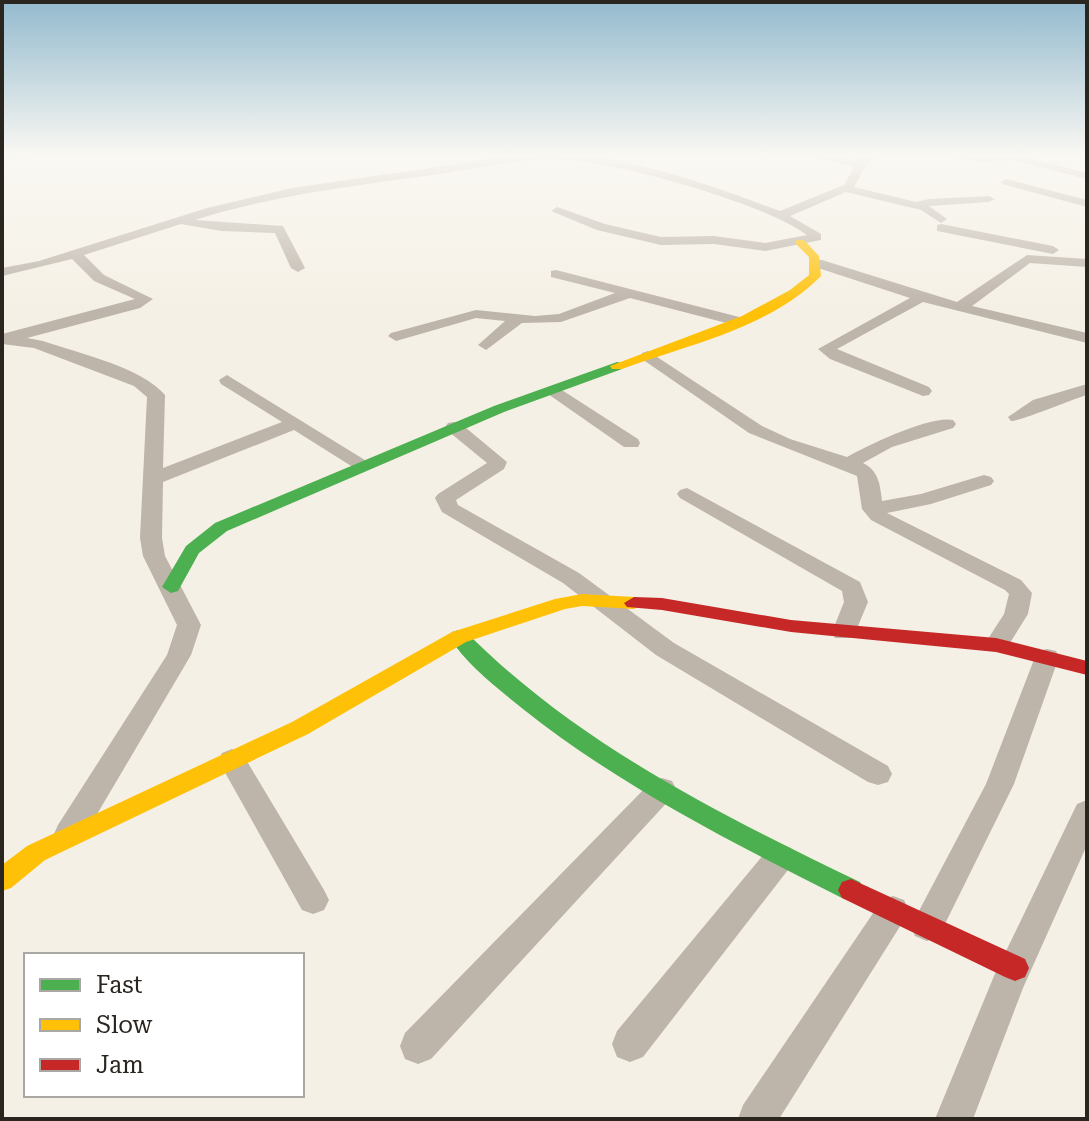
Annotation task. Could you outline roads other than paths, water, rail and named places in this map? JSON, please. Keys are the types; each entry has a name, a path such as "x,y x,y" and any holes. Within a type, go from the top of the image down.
{"street":[{"path":"2,272 238,206"},
{"path":"557,211 610,230 661,241 714,240 758,247 815,239 817,235 781,215 753,206"},
{"path":"781,215 802,206"},
{"path":"916,206 930,210 941,223 1066,254 1055,261"},
{"path":"180,221 221,227 279,229 298,268"},
{"path":"171,587 192,550 221,527 454,427 738,321 803,289 815,276 817,263 813,252 800,242"},
{"path":"5,339 135,305 146,299 99,278 75,254"},
{"path":"959,308 1023,260 1087,263"},
{"path":"817,263 920,298 1087,338"},
{"path":"556,274 738,321"},
{"path":"396,336 476,314 561,318 632,292"},
{"path":"920,298 826,349 923,391"},
{"path":"486,345 519,318"},
{"path":"5,339 27,340 151,388 156,395 151,538 154,556 189,625 187,637 66,838"},
{"path":"648,356 715,407 756,430 848,464 869,477 872,509 886,521 976,565 1021,593 1018,611 996,645"},
{"path":"227,380 363,465"},
{"path":"1017,417 1039,404 1087,389"},
{"path":"554,390 631,443"},
{"path":"153,479 296,423"},
{"path":"848,464 885,443 947,424"},
{"path":"454,427 497,465 445,498 449,508 571,578 665,649 878,774"},
{"path":"872,509 924,500 984,481"},
{"path":"687,494 852,587 856,602 844,632"},
{"path":"2,880 36,853 300,728 459,637 538,609 582,600 662,604 791,626 996,645 1087,668"},
{"path":"459,637 514,690 662,789 780,857 1015,968"},
{"path":"927,926 1000,784 1047,657"},
{"path":"232,760 313,900"},
{"path":"418,1046 662,789"},
{"path":"954,1119 1015,968 1083,829"},
{"path":"630,1044 780,857"},
{"path":"757,1119 893,910"}]}
